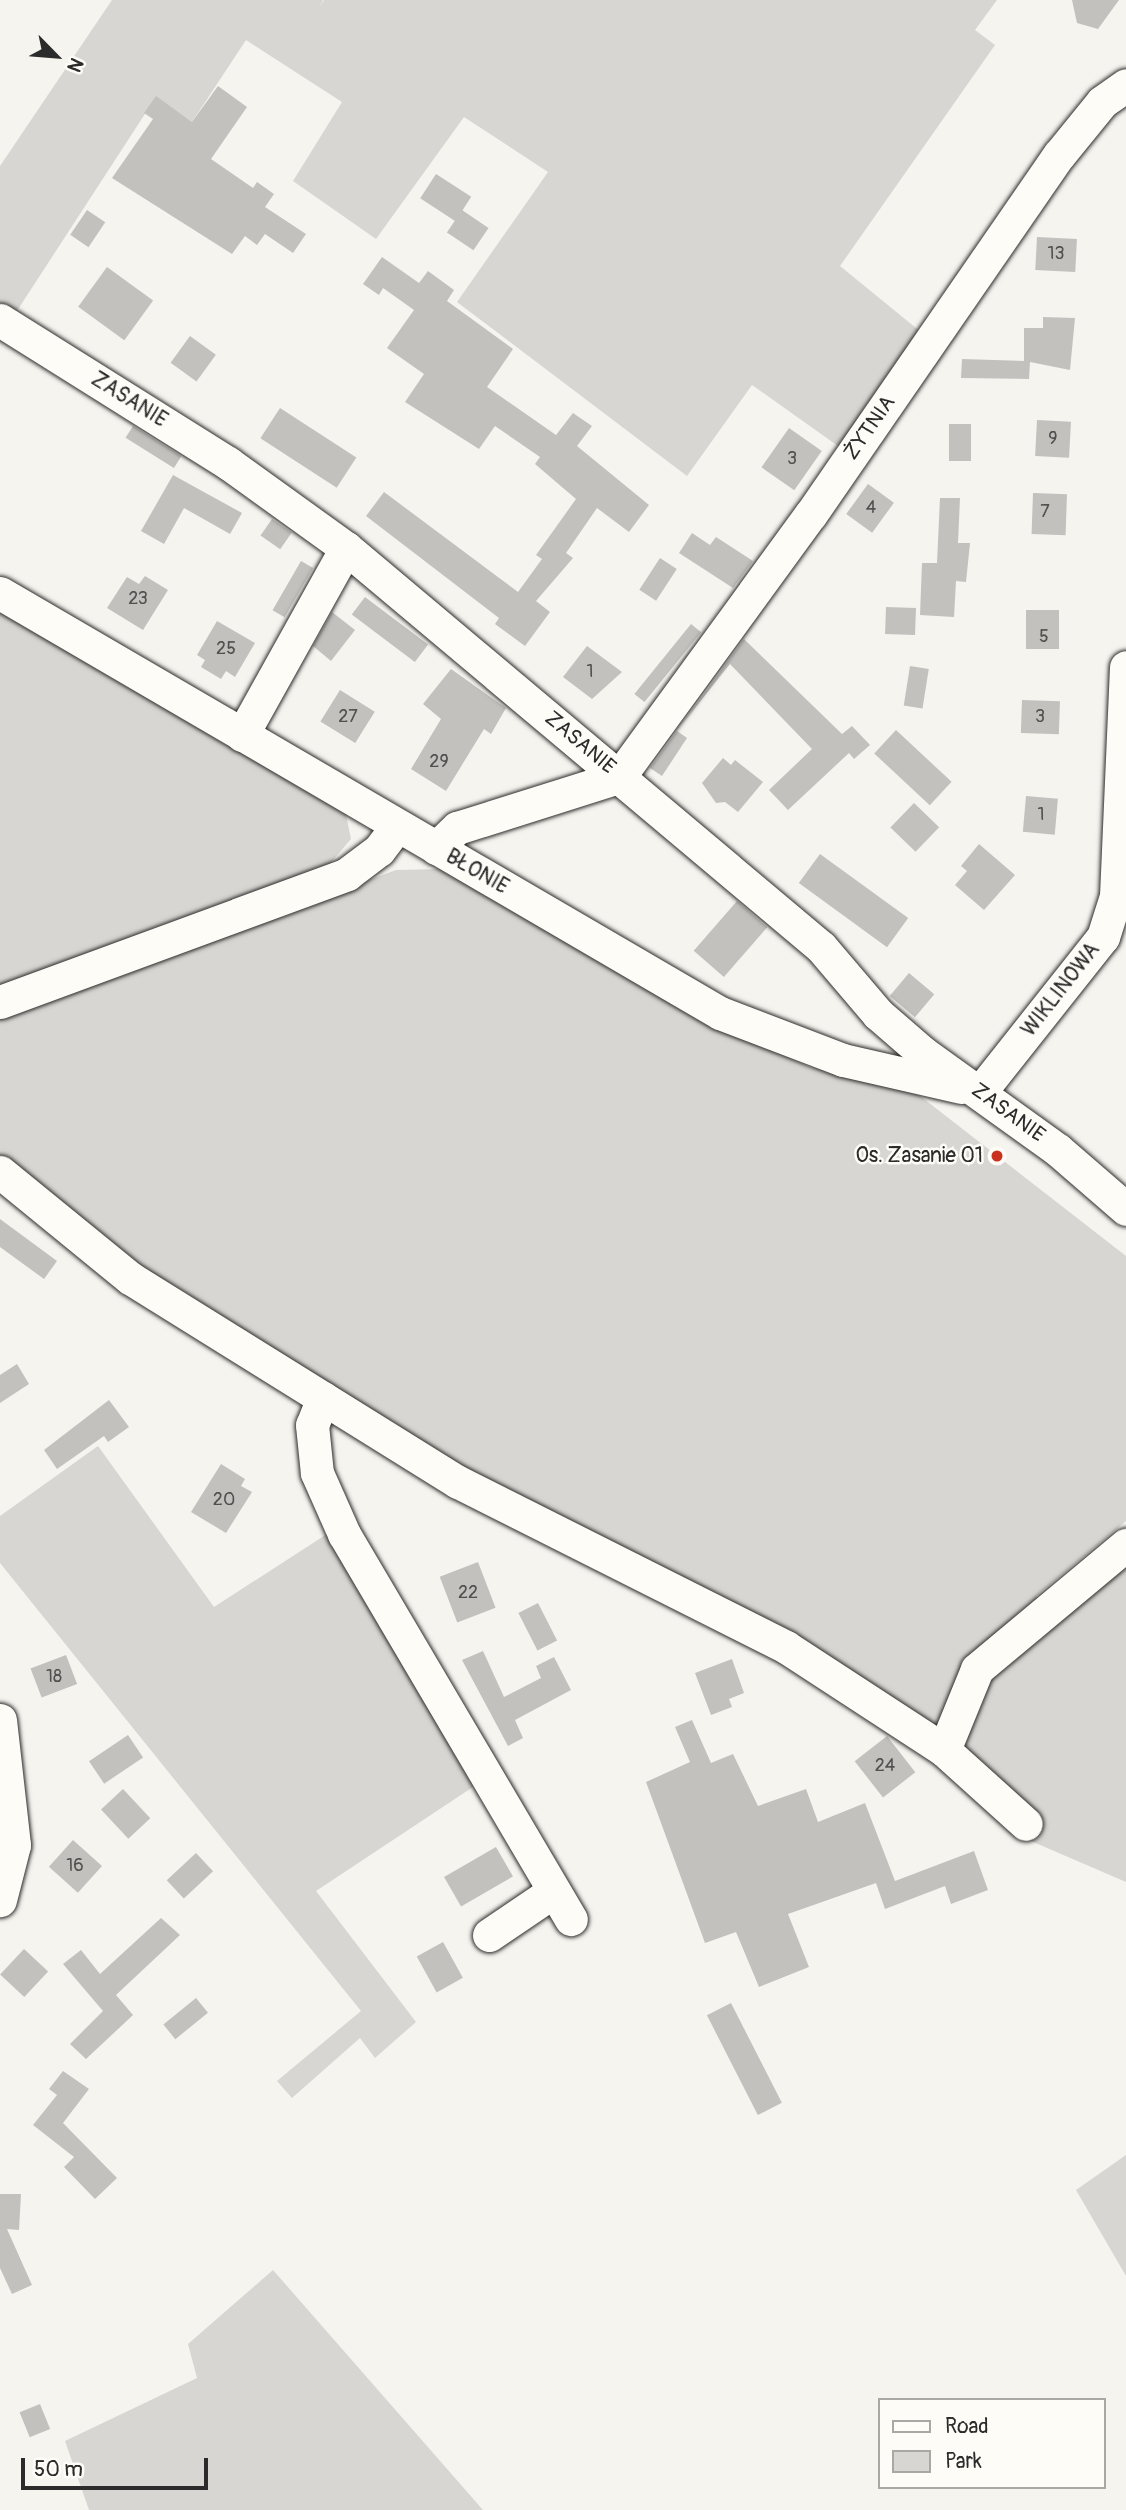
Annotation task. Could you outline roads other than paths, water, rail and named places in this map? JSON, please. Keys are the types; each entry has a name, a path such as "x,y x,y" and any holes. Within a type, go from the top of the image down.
{"street":[{"name":"ŻYTNIA","path":"619,777 811,514 1059,155 1102,102 1126,85"},
{"name":"ZASANIE","path":"0,320 228,463 346,548 821,947 914,1045 980,1092 1126,1209"},
{"path":"242,735 346,548"},
{"name":"BŁONIE","path":"0,593 397,826 767,1034 980,1092"},
{"name":"WIKLINOWA","path":"980,1092 1103,937 1116,896 1126,667"},
{"path":"436,848 457,828 619,777"},
{"path":"0,1002 347,874 379,850 397,826"},
{"path":"0,1171 130,1278 458,1482 786,1647 944,1749 1026,1824"},
{"path":"323,1398 312,1425 317,1473 344,1534 571,1919"},
{"path":"944,1749 977,1669 1126,1545"},
{"path":"0,1720 14,1845 0,1900"},
{"path":"489,1935 554,1891"}],"place":[{"name":"Os. Zasanie 01","path":"997,1156"}]}
